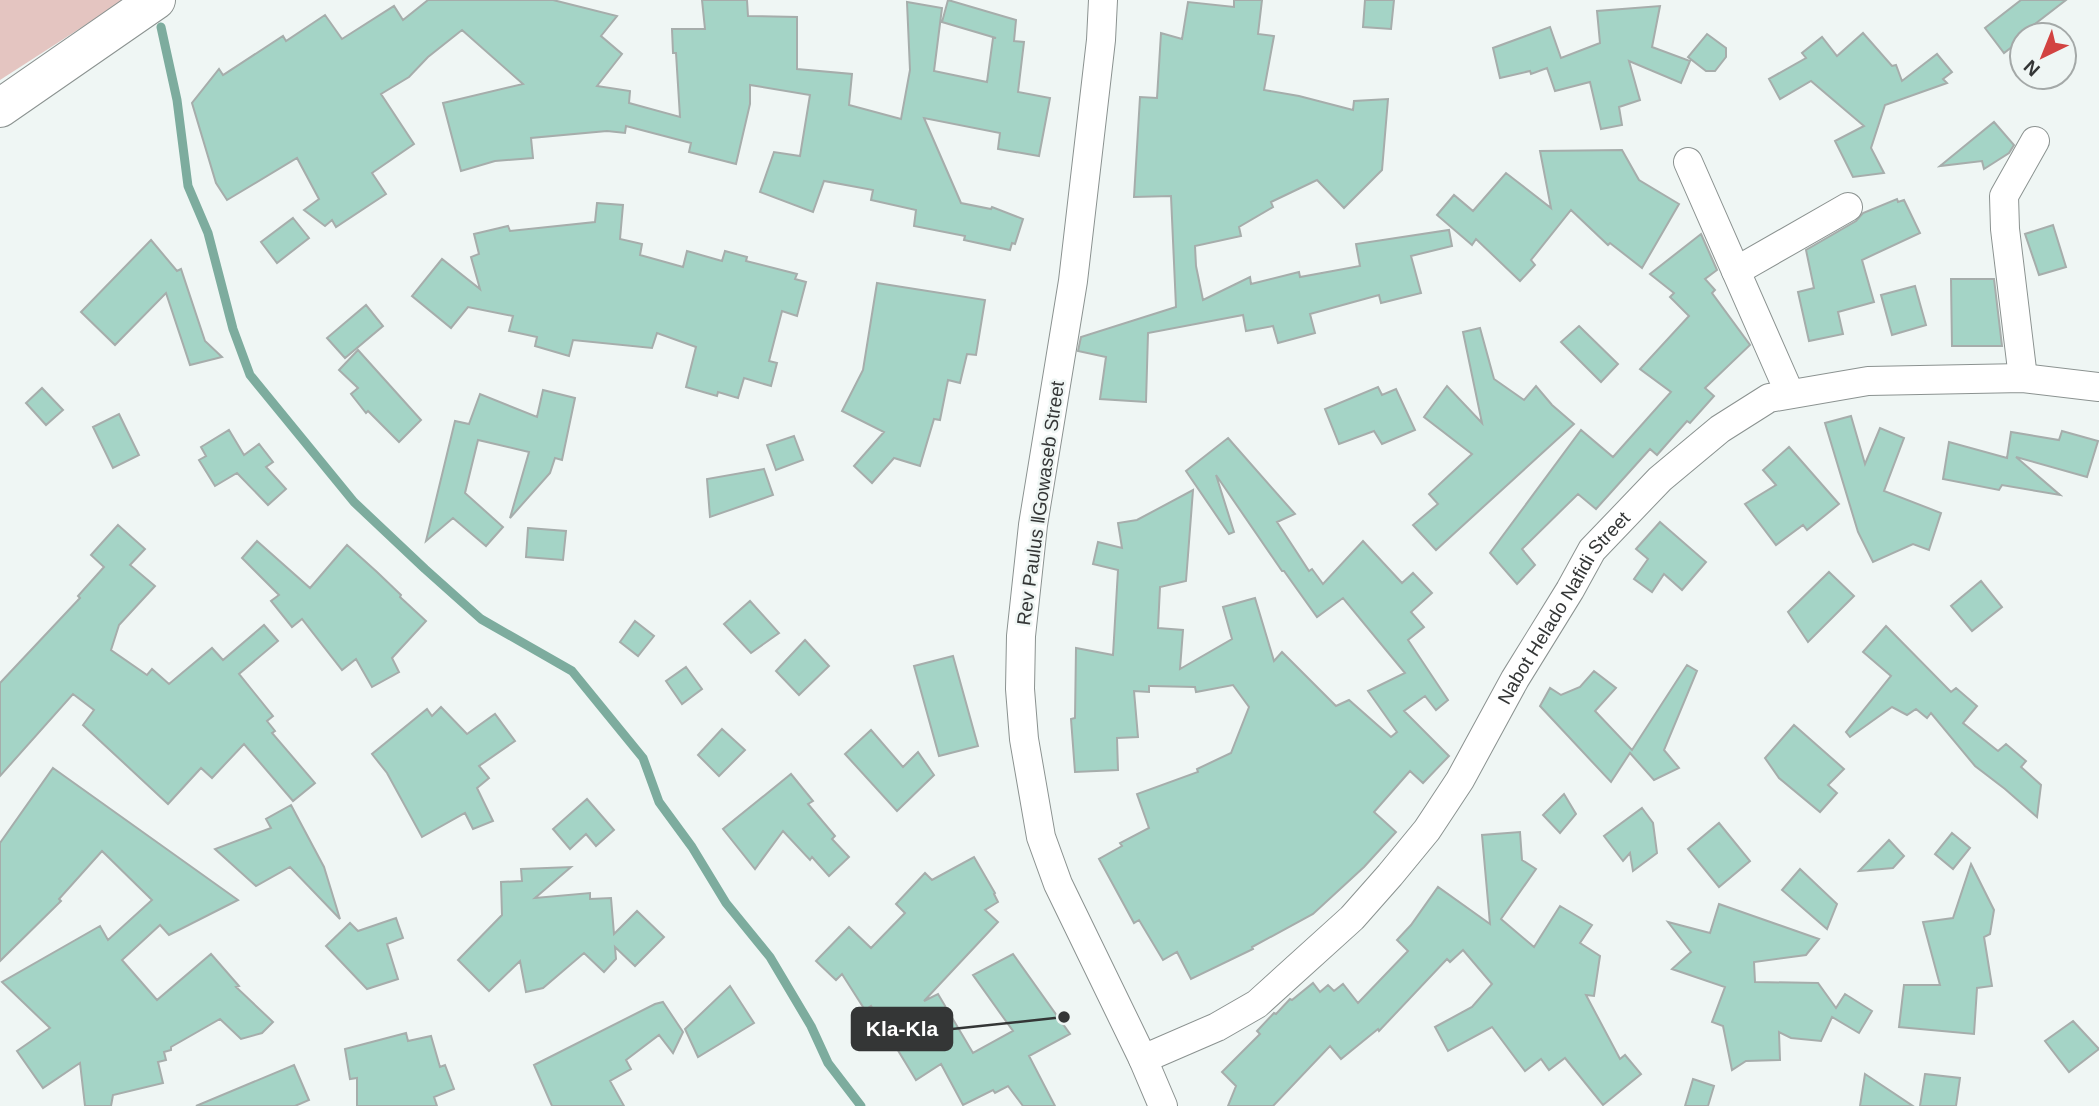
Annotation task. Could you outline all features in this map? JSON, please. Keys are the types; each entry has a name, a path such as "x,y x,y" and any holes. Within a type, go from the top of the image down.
{"main road":[{"path":"0,108 156,0"}],"street":[{"name":"Rev Paulus ǁGowaseb Street","path":"1103,0 1101,40 1073,281 1033,525 1021,636 1020,689 1024,739 1041,837 1058,884 1163,1106"},
{"path":"2023,378 2005,229 2004,196 2035,141"},
{"path":"1688,162 1790,394"},
{"path":"1736,271 1848,207"},
{"name":"Nabot Helado Nafidi Street","path":"1143,1059 1217,1027 1257,1004 1352,918 1427,830 1460,780 1515,678 1592,550 1660,479 1720,429 1769,398 1868,381 2023,378 2099,387"}],"shaded area":[{"path":"0,0 124,0 0,80"}],"building":[{"path":"428,0 553,0 617,16 601,36 622,54 597,86 630,91 629,103 680,117 672,29 705,29 702,0 747,0 748,16 797,17 797,69 852,74 849,105 901,119 910,70 907,2 942,8 934,71 987,82 993,38 996,38 942,22 948,0 1016,20 1014,41 1024,42 1018,92 1050,98 1039,156 998,149 1000,133 924,118 961,203 991,209 992,207 1023,219 1015,244 1012,243 1010,250 964,240 965,236 914,226 916,210 871,200 873,190 824,181 813,212 760,192 774,152 800,156 810,95 750,85 750,104 736,164 689,152 691,143 626,126 625,133 607,131 531,138 533,158 495,161 461,171 443,103 523,84 462,30 428,57 409,77 381,94 414,144 372,173 386,194 336,227 332,220 325,226 304,210 319,199 297,158 227,200 216,183 192,103 219,69 223,75 283,36 286,41 325,15 342,39 394,6 403,20"},
{"path":"1234,0 1262,0 1258,34 1274,36 1264,90 1353,110 1354,101 1388,99 1382,170 1344,208 1317,180 1271,202 1273,207 1239,227 1241,236 1195,246 1203,300 1250,277 1251,284 1299,272 1300,277 1360,266 1356,244 1449,230 1452,246 1411,256 1421,293 1381,303 1379,295 1310,314 1315,333 1278,343 1273,326 1246,331 1243,315 1148,333 1146,402 1100,399 1106,357 1078,351 1081,337 1176,307 1171,196 1134,197 1140,97 1157,98 1161,33 1182,39 1188,2 1234,7"},
{"path":"1365,0 1394,0 1391,29 1363,27"},
{"path":"2021,0 2066,0 2039,21 2008,21 2008,50 2004,53 1985,28"},
{"path":"1660,6 1652,47 1690,61 1681,83 1629,61 1640,100 1619,107 1622,125 1601,129 1590,82 1555,91 1547,68 1531,74 1530,71 1500,78 1493,48 1550,27 1561,58 1600,43 1597,11"},
{"path":"1863,33 1892,66 1896,65 1902,81 1937,54 1952,72 1943,79 1947,83 1885,105 1871,148 1884,173 1853,177 1835,141 1864,126 1811,81 1780,99 1769,79 1806,58 1802,53 1822,37 1837,56"},
{"path":"1707,34 1726,48 1726,57 1715,71 1706,71 1688,57"},
{"path":"1994,122 2014,145 2009,153 1984,169 1982,161 1940,166"},
{"path":"1622,150 1639,180 1679,204 1642,268 1610,243 1608,245 1571,210 1531,260 1535,265 1520,281 1476,239 1472,245 1437,215 1454,195 1473,211 1506,173 1551,208 1540,151"},
{"path":"1897,199 1898,202 1904,200 1920,233 1862,260 1874,302 1838,312 1843,334 1809,341 1798,292 1814,288 1806,250 1856,221 1863,213"},
{"path":"597,203 623,205 620,239 642,244 640,255 683,267 687,251 722,261 725,251 747,257 746,261 797,274 795,279 806,282 797,316 782,311 769,361 777,363 771,386 744,378 738,398 718,392 717,396 686,387 696,347 657,333 652,348 573,340 569,356 535,346 537,337 509,331 513,316 468,307 451,328 412,296 442,259 480,289 471,257 479,254 474,234 508,226 510,231 595,222"},
{"path":"293,218 309,238 277,263 261,242"},
{"path":"2053,225 2066,267 2039,275 2025,234"},
{"path":"1701,234 1717,270 1705,279 1715,290 1712,293 1750,345 1705,388 1714,396 1657,455 1650,449 1596,509 1578,494 1522,549 1535,565 1517,584 1490,553 1581,430 1613,457 1671,392 1640,369 1689,316 1670,297 1674,293 1650,274"},
{"path":"151,240 177,271 181,269 205,341 222,357 190,365 166,293 115,345 81,312"},
{"path":"1951,279 1994,279 2002,346 1952,346"},
{"path":"877,283 985,300 976,355 967,354 960,383 948,380 940,420 934,419 920,466 894,458 872,483 854,466 884,432 842,411 863,370"},
{"path":"1915,286 1926,325 1892,335 1881,295"},
{"path":"366,305 383,326 345,358 327,338"},
{"path":"1579,326 1618,364 1601,382 1561,342"},
{"path":"1480,328 1494,379 1524,400 1536,386 1552,405 1574,424 1436,550 1413,525 1438,504 1429,494 1472,454 1424,417 1447,386 1482,423 1463,332"},
{"path":"358,350 421,420 399,442 368,411 366,413 351,394 358,388 339,370"},
{"path":"1378,387 1382,395 1396,389 1415,430 1382,444 1374,431 1339,444 1325,409"},
{"path":"42,388 63,410 46,425 26,403"},
{"path":"543,390 575,398 562,460 555,458 550,473 510,518 529,452 478,440 465,493 503,527 486,546 453,518 426,541 455,421 469,424 480,394 537,417"},
{"path":"119,414 139,455 113,468 93,427"},
{"path":"1851,416 1865,464 1880,428 1904,438 1884,491 1941,513 1929,550 1913,544 1873,562 1858,532 1825,423"},
{"path":"229,430 244,455 259,444 273,462 266,467 286,489 268,505 237,473 215,486 199,460 206,456 201,447"},
{"path":"2062,431 2098,441 2087,477 2016,457 2060,495 2002,485 1999,490 1943,479 1949,442 2007,458 2011,432 2059,440"},
{"path":"794,436 803,460 776,470 767,445"},
{"path":"1228,438 1295,514 1277,522 1309,571 1312,569 1323,584 1363,541 1402,583 1413,573 1432,593 1411,612 1424,627 1408,640 1448,700 1436,710 1425,696 1404,711 1449,756 1423,783 1410,771 1374,812 1396,832 1364,867 1313,914 1252,947 1253,949 1191,979 1177,952 1163,960 1139,920 1134,923 1099,859 1122,846 1120,843 1149,828 1137,794 1198,772 1197,769 1231,753 1249,707 1233,685 1196,692 1195,687 1151,686 1149,692 1134,691 1138,737 1117,738 1118,770 1075,772 1071,719 1075,718 1076,648 1113,655 1118,570 1093,564 1098,542 1122,548 1118,523 1137,520 1193,490 1186,581 1160,587 1158,628 1183,630 1180,669 1232,639 1223,607 1255,598 1274,661 1282,652 1336,706 1349,700 1391,737 1397,732 1368,691 1405,673 1343,598 1317,617 1216,475 1234,532 1229,534 1186,471"},
{"path":"1789,447 1839,504 1807,530 1803,525 1776,545 1745,504 1776,485 1763,470"},
{"path":"764,469 773,495 710,517 707,479"},
{"path":"1660,522 1706,562 1682,590 1664,574 1652,592 1634,579 1648,559 1636,549"},
{"path":"118,525 145,549 130,565 155,586 119,625 111,650 147,675 152,669 169,684 212,648 223,660 264,625 278,641 239,674 273,716 267,721 275,731 272,733 315,783 293,801 244,744 212,778 201,768 168,804 83,725 94,710 73,694 0,776 0,683 80,598 78,596 104,567 91,555"},
{"path":"528,528 566,531 563,560 526,557"},
{"path":"257,541 310,588 347,545 377,572 426,621 392,658 399,672 372,687 356,659 342,670 302,619 292,627 271,601 279,595 242,558"},
{"path":"1829,572 1854,596 1808,642 1788,612"},
{"path":"1981,581 2002,607 1972,631 1951,606"},
{"path":"750,601 779,633 751,653 724,624"},
{"path":"635,621 654,636 638,656 620,642"},
{"path":"1886,626 1951,692 1956,688 1977,706 1963,723 1998,751 2006,744 2026,761 2021,767 2041,785 2037,817 1975,766 1931,713 1927,718 1916,709 1907,715 1892,707 1850,737 1846,732 1891,676 1863,652"},
{"path":"805,640 829,666 799,695 776,671"},
{"path":"953,656 978,746 939,756 914,666"},
{"path":"1687,665 1697,671 1664,750 1679,768 1654,780 1630,753 1611,782 1540,706 1550,688 1561,695 1580,687 1594,671 1616,688 1595,711 1632,750"},
{"path":"686,667 702,689 682,704 666,681"},
{"path":"441,707 467,734 495,714 515,741 479,766 489,778 477,788 493,821 473,829 465,813 422,837 387,773 372,754 427,709 432,716"},
{"path":"1794,725 1844,769 1828,785 1837,793 1820,812 1779,778 1765,758"},
{"path":"722,729 745,750 719,776 698,755"},
{"path":"871,730 903,767 918,752 934,775 897,811 845,754"},
{"path":"53,768 238,900 169,935 160,925 122,960 157,1000 211,954 239,986 236,987 273,1022 262,1033 241,1039 220,1019 164,1052 166,1060 158,1062 163,1083 113,1095 111,1106 85,1106 80,1063 43,1088 17,1051 50,1028 2,982 100,926 108,940 152,900 102,851 59,899 61,901 0,961 0,843"},
{"path":"791,774 813,801 808,804 835,836 832,839 849,857 829,876 783,831 755,869 723,829"},
{"path":"1564,794 1576,814 1560,833 1543,815"},
{"path":"587,799 614,830 596,846 586,834 570,849 553,829"},
{"path":"291,805 324,867 340,919 290,867 256,886 215,849 271,828 266,819"},
{"path":"1642,808 1653,823 1657,853 1633,871 1630,853 1623,861 1604,836"},
{"path":"1719,823 1750,861 1719,887 1688,849"},
{"path":"1520,832 1522,860 1536,869 1501,919 1534,947 1560,906 1592,925 1580,943 1600,956 1594,996 1586,995 1620,1059 1625,1055 1641,1074 1603,1105 1565,1058 1549,1070 1541,1059 1525,1071 1492,1027 1448,1051 1435,1027 1472,1007 1492,984 1463,950 1450,962 1447,959 1379,1031 1378,1029 1341,1059 1330,1046 1273,1106 1228,1106 1236,1086 1222,1072 1260,1034 1257,1031 1274,1013 1313,983 1320,992 1328,985 1334,991 1343,984 1358,1003 1408,951 1397,940 1438,887 1490,924 1482,835"},
{"path":"1952,833 1970,848 1953,869 1935,854"},
{"path":"1889,840 1904,856 1893,868 1859,871"},
{"path":"974,857 998,902 985,910 998,922 924,1001 938,994 973,1053 1013,1031 973,975 1013,954 1070,1034 1029,1056 1055,1106 1023,1106 1008,1086 995,1093 993,1090 963,1105 941,1064 916,1080 871,1006 865,1010 842,974 836,980 816,961 849,927 871,948 905,913 896,904 925,873 932,880"},
{"path":"1971,864 1994,910 1990,934 1984,937 1992,986 1977,988 1974,1034 1899,1027 1904,985 1940,985 1923,922 1953,918"},
{"path":"571,867 535,898 590,893 590,899 611,898 614,934 637,911 664,937 635,966 615,947 616,959 604,972 584,953 543,988 526,992 520,961 489,991 458,960 502,915 501,882 522,881 521,869"},
{"path":"1800,869 1837,904 1827,929 1782,890"},
{"path":"1719,904 1819,939 1806,955 1754,962 1755,982 1818,983 1836,1008 1845,994 1872,1011 1859,1033 1832,1017 1821,1041 1791,1038 1779,1032 1780,1060 1746,1061 1732,1070 1723,1026 1712,1022 1725,987 1672,969 1691,952 1668,922 1710,933"},
{"path":"396,918 403,938 387,944 398,979 367,989 326,946 350,923 358,931"},
{"path":"730,986 754,1023 698,1057 685,1029"},
{"path":"663,1002 683,1032 673,1053 659,1035 626,1060 631,1069 610,1081 624,1106 552,1106 534,1065"},
{"path":"2073,1021 2099,1049 2069,1072 2045,1041"},
{"path":"406,1033 408,1041 431,1036 440,1067 445,1065 454,1089 434,1097 437,1106 357,1106 357,1078 350,1079 345,1049"},
{"path":"294,1065 309,1100 295,1106 196,1106"},
{"path":"1865,1074 1913,1106 1860,1106"},
{"path":"1925,1074 1960,1078 1956,1106 1920,1106"},
{"path":"1693,1079 1714,1086 1708,1106 1685,1106"}],"waterway":[{"path":"161,27 177,100 188,186 208,233 233,329 250,375 354,502 425,569 481,619 572,671 643,758 659,802 692,847 726,903 770,957 811,1026 828,1063 861,1106"}],"place":[{"name":"Kla-Kla","path":"1064,1017"}]}
